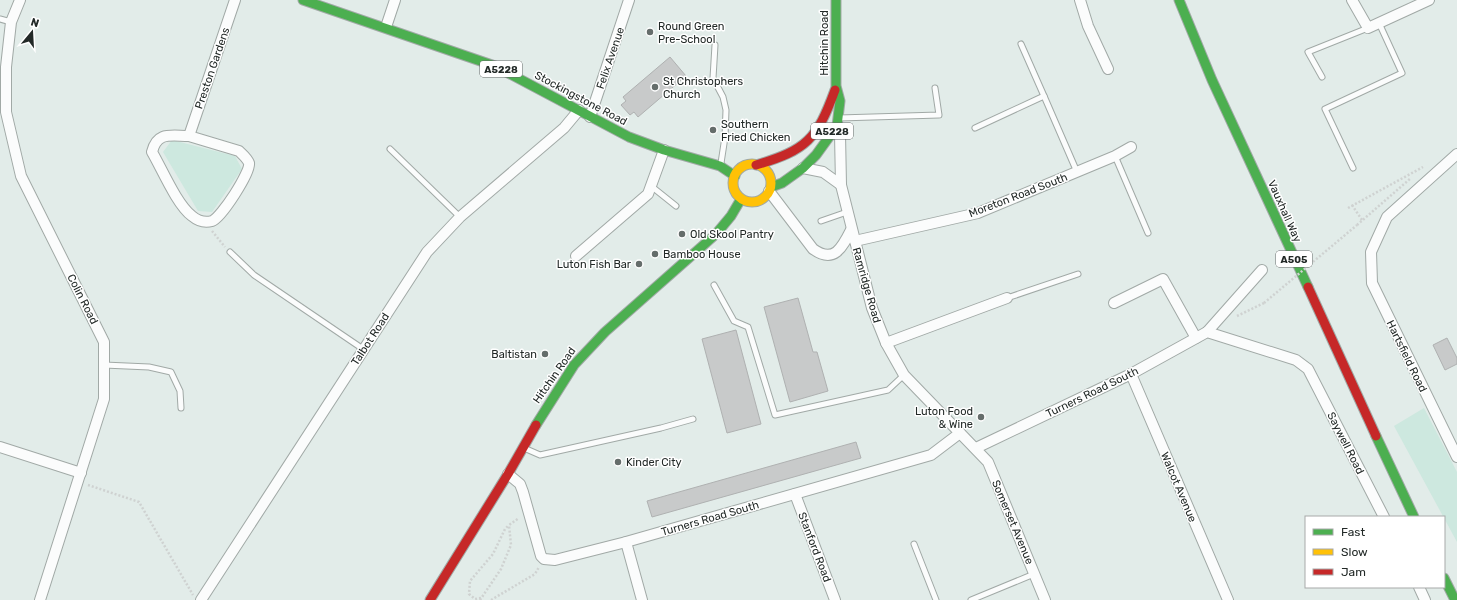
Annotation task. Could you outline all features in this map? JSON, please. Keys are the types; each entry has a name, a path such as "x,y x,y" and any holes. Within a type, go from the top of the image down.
{"main road":[{"name":"Stockingstone Road","path":"303,0 386,27 495,66 629,137 664,150 720,166 735,176"},
{"name":"Hitchin Road","path":"836,0 836,86 840,101 837,122"},
{"name":"Vauxhall Way","path":"1179,0 1212,80 1414,516"},
{"name":"Hitchin Road","path":"756,165 778,159 807,143 816,133 826,115 836,86"},
{"name":"A5228","path":"770,189 782,183 803,168 816,155 837,122"},
{"path":"756,165 768,173 770,189 765,197 757,202 750,202 742,199 736,193 734,187 735,176 739,169 745,166 756,165"},
{"name":"Hitchin Road","path":"430,600 508,474 549,402 583,354 605,332 716,234 731,216 742,199"},
{"path":"1445,580 1455,600"}],"street":[{"name":"Colin Road","path":"20,0 11,22 6,67 6,112 21,176 104,342 104,399 40,600"},
{"name":"Preston Gardens","path":"189,136 235,0"},
{"path":"386,27 395,0"},
{"name":"Felix Avenue","path":"590,116 629,0"},
{"path":"1080,0 1088,26 1108,69"},
{"path":"1352,0 1368,28 1429,0"},
{"name":"Talbot Road","path":"201,600 427,252 460,217 564,128 579,110"},
{"name":"Ramridge Road","path":"837,122 840,134 841,185 851,230 872,308 886,343 904,376 976,448"},
{"path":"162,136 189,136 239,151 245,156 249,164 248,172 221,214 211,221 204,222 194,218 185,210 152,152 154,142 162,136"},
{"name":"Moreton Road South","path":"855,241 978,212 1115,156 1131,147"},
{"path":"576,256 648,194 664,150"},
{"name":"Hartsfield Road","path":"1457,154 1387,217 1372,252 1372,283 1457,457"},
{"path":"803,168 823,172 841,185"},
{"path":"770,189 813,249 821,255 830,256 838,251 851,230"},
{"name":"Turners Road South","path":"976,448 1131,374 1207,332 1262,270"},
{"path":"1114,303 1163,279 1196,338"},
{"path":"886,343 1007,298"},
{"name":"Saywell Road","path":"1207,332 1296,360 1308,369 1383,516"},
{"name":"Walcot Avenue","path":"1131,374 1228,600"},
{"name":"Turners Road South","path":"544,559 555,560 626,542 931,455 960,433"},
{"path":"0,447 79,477"},
{"name":"Somerset Avenue","path":"976,448 988,462 1045,600"},
{"path":"508,474 520,484 538,551 544,559"},
{"name":"Stanford Road","path":"795,494 835,600"},
{"path":"626,542 642,600"},
{"path":"1419,588 1425,600"}],"lane":[{"path":"0,19 11,22"},
{"path":"1353,168 1325,109 1402,73 1379,23"},
{"path":"1322,77 1308,52 1368,28"},
{"path":"1021,44 1077,172"},
{"path":"715,45 713,78 723,97 726,110 725,137 720,166"},
{"path":"826,115 837,122 939,115 934,88"},
{"path":"975,128 1044,96"},
{"path":"390,149 460,217"},
{"path":"1115,156 1148,233"},
{"path":"651,186 676,206"},
{"path":"821,221 847,212"},
{"path":"230,252 254,275 363,349"},
{"path":"1007,298 1078,274"},
{"path":"714,285 734,321 748,327 775,415 888,390 904,376"},
{"path":"104,365 149,367 171,372 180,391 182,408"},
{"path":"523,448 540,454 660,428 693,419"},
{"path":"914,544 936,600"},
{"path":"971,600 1034,574"}],"path":[{"path":"1348,208 1424,167"},
{"path":"1352,205 1362,220"},
{"path":"204,222 230,252"},
{"path":"1264,303 1357,224"},
{"path":"79,477 139,502 197,600"},
{"path":"509,525 511,545 501,569 481,599 475,599 469,594 470,581 493,554 505,529 509,525 528,510"},
{"path":"491,600 535,574 544,559"}],"green space":[{"path":"172,140 235,156 242,169 212,212 198,211 163,152"},
{"path":"1424,408 1457,472 1457,542 1445,520 1445,516 1443,516 1394,426"}],"building":[{"name":"St Christophers Church","path":"670,57 686,76 638,117 634,112 630,115 621,105 626,101 623,97"},
{"path":"798,298 813,352 817,352 828,391 790,402 764,307"},
{"path":"736,330 761,424 727,433 702,339"},
{"path":"1447,338 1457,358 1457,364 1445,370 1433,345"},
{"path":"856,442 861,458 652,517 647,501"}],"traffic: fast":[{"path":"303,0 495,66 629,137 664,150 720,166 735,176"},
{"path":"771,187 782,183 803,168 816,155 837,126 840,101 836,86 836,0"},
{"path":"1179,0 1212,80 1308,287"},
{"path":"536,425 574,365 605,332 716,234 731,216 741,199"},
{"path":"1376,436 1414,516"},
{"path":"1445,580 1455,600"}],"traffic: slow":[{"path":"752,164 762,167 768,173 771,183 768,193 762,199 752,202 742,199 736,193 733,183 736,173 742,167 752,164"}],"traffic: jam":[{"path":"756,165 787,154 799,148 808,140 816,131 822,120 829,107 835,90"},
{"path":"1308,287 1376,436"},
{"path":"430,600 508,474 536,425"}],"place":[{"name":"Round Green Pre-School","path":"650,32"},
{"name":"St Christophers Church","path":"655,87"},
{"name":"Southern Fried Chicken","path":"713,130"},
{"name":"Old Skool Pantry","path":"682,234"},
{"name":"Bamboo House","path":"655,254"},
{"name":"Luton Fish Bar","path":"639,264"},
{"name":"Baltistan","path":"545,354"},
{"name":"Luton Food & Wine","path":"981,417"},
{"name":"Kinder City","path":"618,462"}]}
